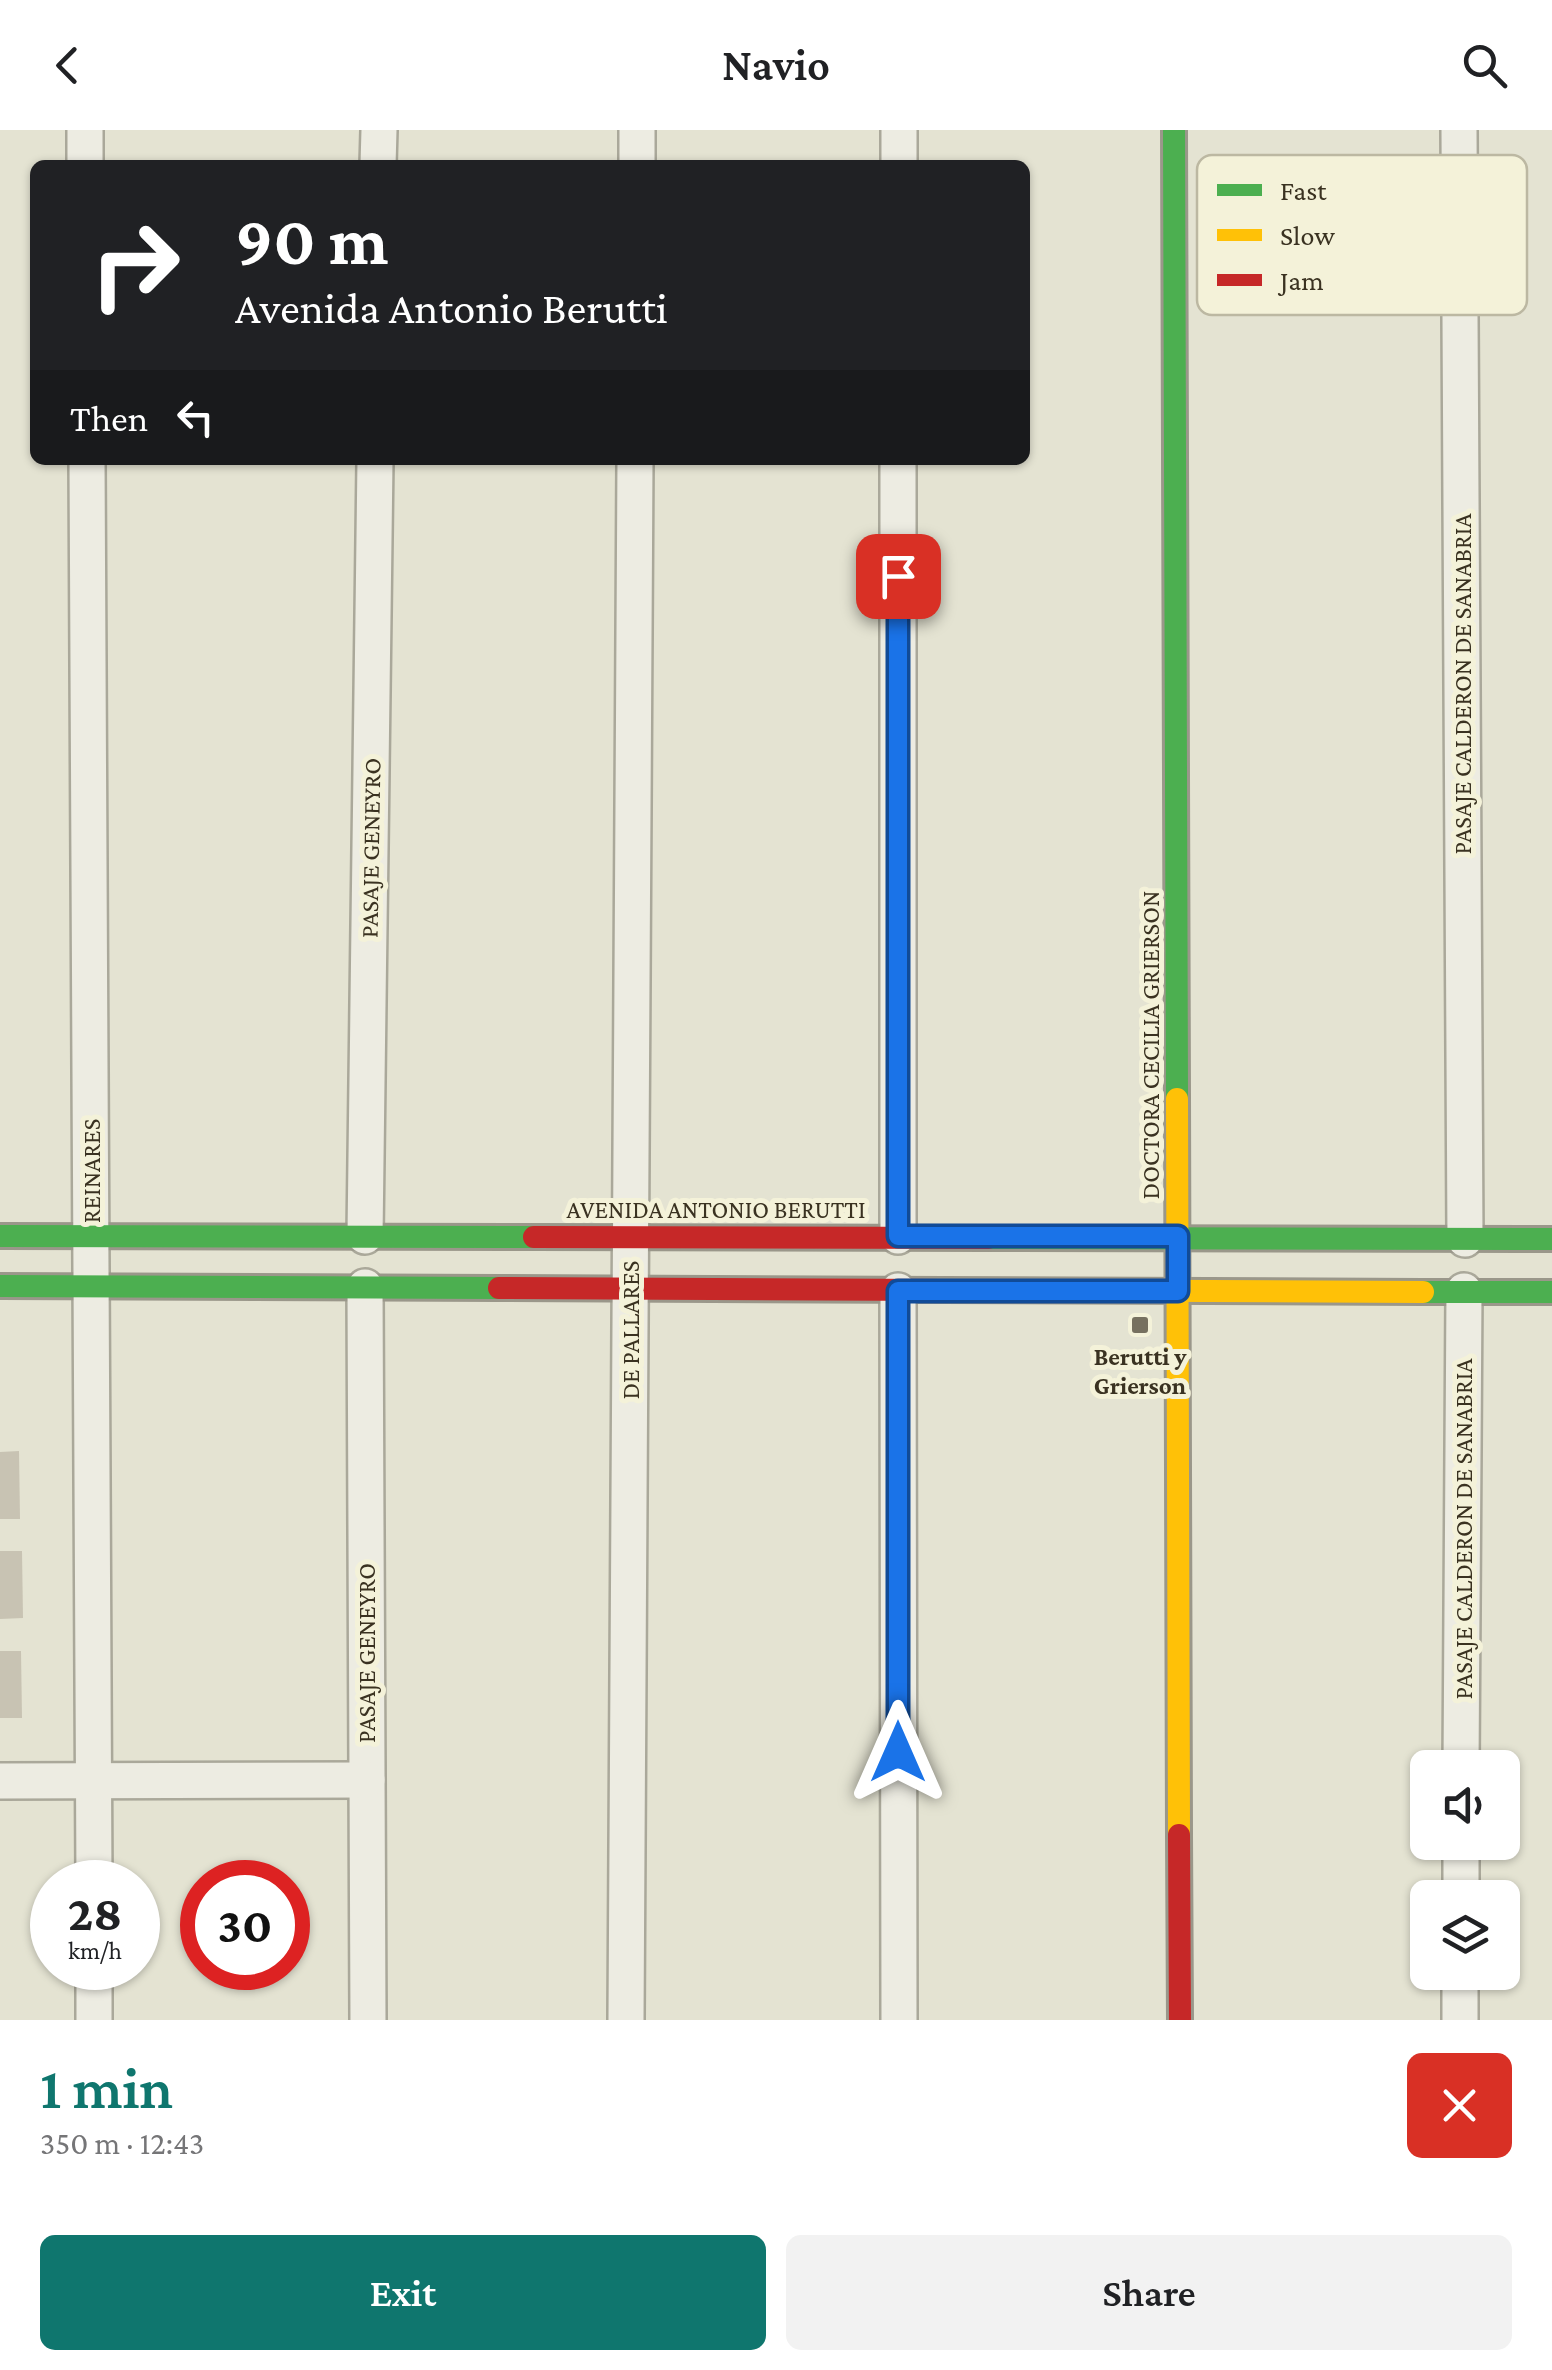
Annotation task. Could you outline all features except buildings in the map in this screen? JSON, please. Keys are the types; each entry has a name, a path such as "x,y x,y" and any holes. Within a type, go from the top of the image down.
{"street":[{"path":"85,130 85,160"},
{"path":"378,160 379,130"},
{"path":"637,130 637,160"},
{"path":"898,130 898,160"},
{"name":"DOCTORA CECILIA GRIERSON","path":"1174,130 1180,2020"},
{"name":"PASAJE CALDERON DE SANABRIA","path":"1459,130 1459,155"},
{"name":"PASAJE CALDERON DE SANABRIA","path":"1460,315 1464,1239"},
{"name":"REINARES","path":"87,465 94,1860"},
{"name":"PASAJE GENEYRO","path":"365,1236 375,465"},
{"name":"DE PALLARES","path":"626,2020 635,465"},
{"path":"898,465 898,1236"},
{"name":"AVENIDA ANTONIO BERUTTI","path":"0,1236 1552,1239"},
{"path":"0,1286 1552,1292"},
{"name":"PASAJE GENEYRO","path":"366,1287 368,2020"},
{"path":"898,1291 898,2020"},
{"name":"PASAJE CALDERON DE SANABRIA","path":"1461,1750 1464,1291"},
{"path":"0,1781 367,1780"},
{"path":"94,1990 94,2020"},
{"path":"1460,1990 1460,2020"}],"traffic: fast":[{"path":"1174,130 1177,1099"},
{"path":"0,1236 534,1237"},
{"path":"988,1238 1552,1239"},
{"path":"0,1286 499,1288"},
{"path":"1423,1292 1552,1292"}],"traffic: slow":[{"path":"1177,1099 1179,1835"},
{"path":"943,1290 1423,1292"}],"traffic: jam":[{"path":"534,1237 988,1238"},
{"path":"499,1288 943,1290"},
{"path":"1179,1835 1180,2020"}],"place":[{"name":"Berutti y Grierson","path":"1140,1325"}],"route":[{"path":"898,576 898,1236 1178,1236 1178,1291 898,1291 898,1752"}]}
